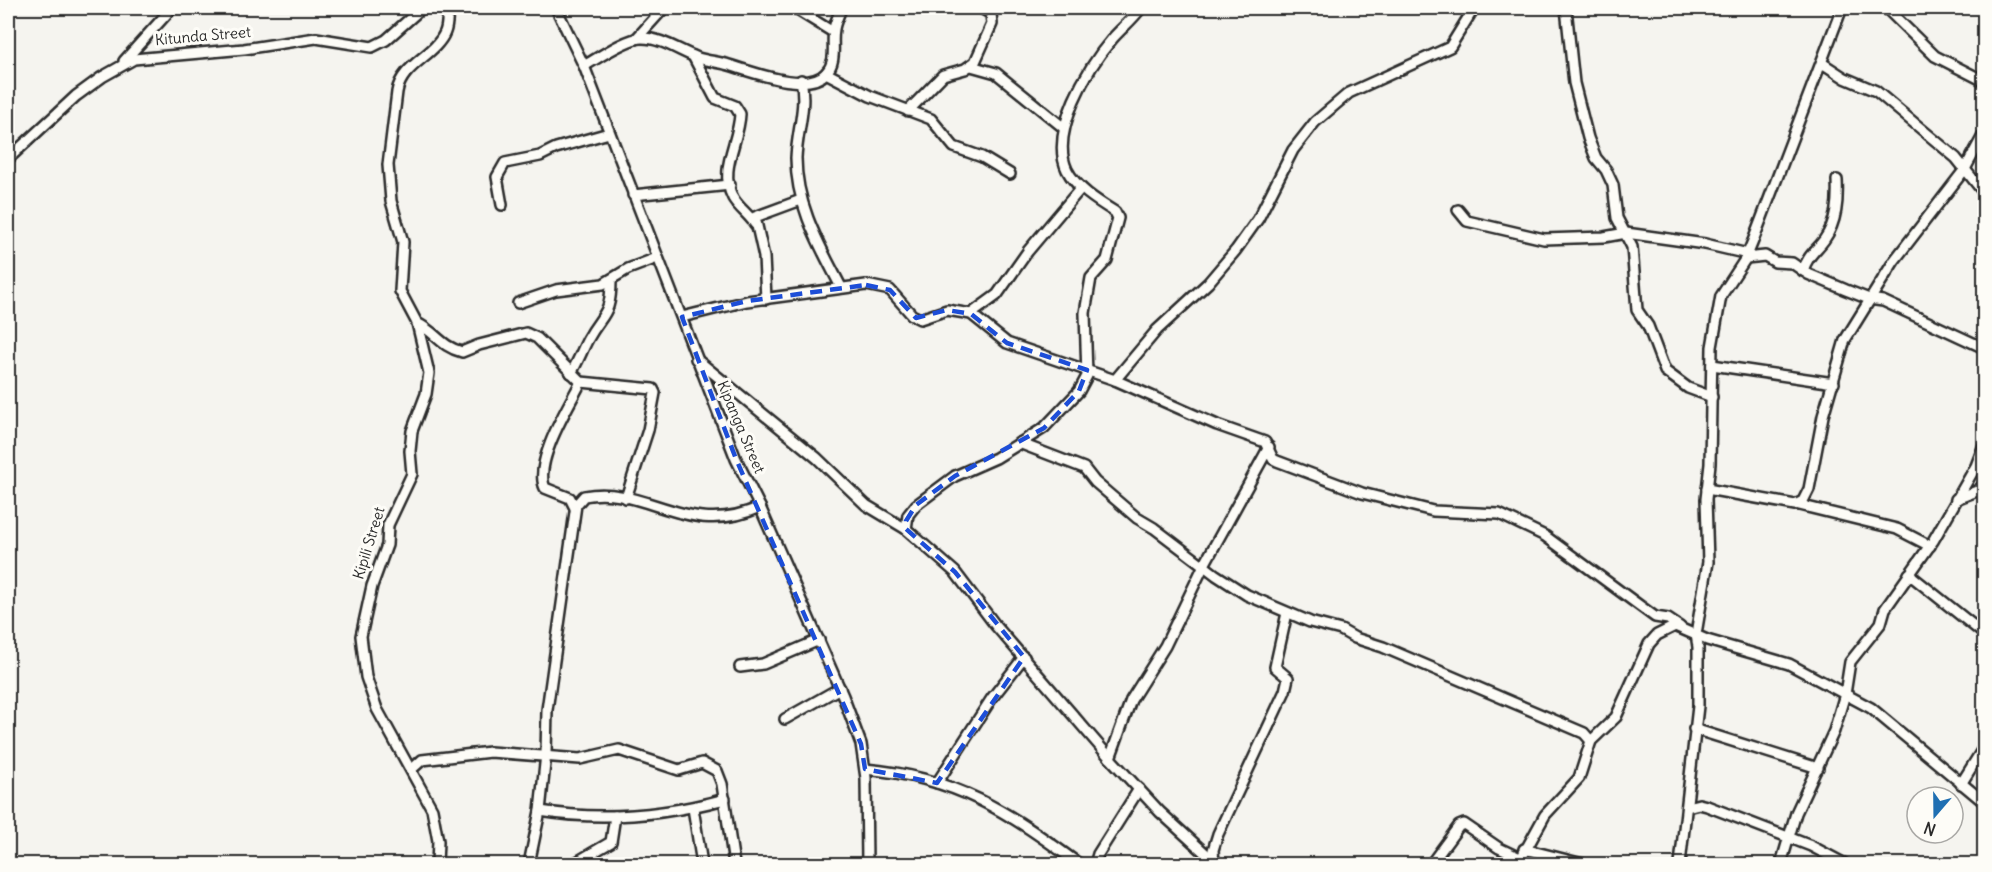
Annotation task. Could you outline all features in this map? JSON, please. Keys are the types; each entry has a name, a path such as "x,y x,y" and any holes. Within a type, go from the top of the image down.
{"street":[{"path":"120,65 172,8"},
{"name":"Kitunda Street","path":"8,159 76,96 120,65 134,59 244,49 316,38 372,47 386,40 422,8"},
{"name":"Kipili Street","path":"437,864 438,841 435,817 412,769 374,702 366,677 362,636 372,586 387,545 388,525 412,472 410,451 412,430 426,394 429,373 417,323 400,291 403,242 391,201 388,165 399,84 445,33 448,8"},
{"name":"Kipanga Street","path":"556,8 584,66 736,459 760,507 819,640 861,744 865,769 867,864"},
{"path":"584,66 636,39 664,8"},
{"path":"794,8 833,32"},
{"path":"636,39 664,42 693,56 730,65 768,79 801,80 821,77 826,73 834,55 833,32 841,8"},
{"path":"971,66 979,56 992,24 991,14 981,8"},
{"path":"906,528 908,515 916,505 955,476 996,458 1044,428 1067,406 1083,386 1087,370 1084,350 1086,305 1091,278 1108,257 1118,218 1115,212 1081,188 1068,173 1062,148 1064,128 1078,91 1091,69 1113,38 1141,8"},
{"path":"1115,380 1157,330 1208,283 1236,250 1258,219 1293,150 1315,122 1349,93 1450,47 1474,8"},
{"path":"1566,8 1574,83 1588,138 1596,158 1606,170 1613,185 1617,218 1626,233 1633,255 1637,310 1648,326 1663,368 1688,388 1712,397"},
{"path":"1680,864 1699,674 1696,634 1702,586 1708,562 1707,489 1710,464 1712,347 1721,296 1747,256 1842,8"},
{"path":"1886,8 1935,56 1984,81"},
{"path":"693,56 715,98 735,106 740,114 730,155 730,185 734,201 758,230 764,257 766,299"},
{"path":"1822,63 1845,78 1873,89 1956,158 1984,193"},
{"path":"908,111 943,75 971,66 996,73 1064,128"},
{"path":"826,73 870,96 931,119 954,147 982,157 1010,174"},
{"path":"801,80 804,96 796,161 801,200 807,220 841,287"},
{"path":"502,205 497,177 505,163 540,156 556,148 609,133"},
{"path":"1799,505 1809,489 1823,416 1845,340 1894,261 1965,169 1984,134"},
{"path":"1803,271 1806,260 1824,240 1834,220 1838,196 1837,180"},
{"path":"633,195 730,185"},
{"path":"971,314 997,295 1028,251 1081,188"},
{"path":"755,224 756,215 801,200"},
{"path":"1458,210 1467,221 1544,239 1604,237 1626,233 1705,244 1747,256 1765,256 1775,262 1797,265 1803,271 1869,299 1883,301 1984,348"},
{"path":"518,303 556,290 594,286 657,258"},
{"path":"571,373 591,334 607,314 611,300 611,280"},
{"path":"682,317 747,301 866,285 890,290 912,315 920,319 947,310 971,314 1007,343 1115,380 1157,401 1265,442 1272,457 1277,461 1362,493 1433,511 1499,514 1545,536 1655,617 1666,619 1696,634 1782,662 1845,694 1892,723 1984,802"},
{"path":"417,323 433,332 445,347 462,352 479,345 526,333 537,338 581,382 650,388 655,392 648,430 626,498"},
{"path":"696,358 809,451 866,505 906,528 955,572 1110,758 1216,863"},
{"path":"1712,365 1834,383"},
{"path":"529,864 540,812 546,754 547,710 574,508 570,498 545,488 543,480 545,462 553,437 581,382"},
{"path":"1019,443 1084,468 1095,482 1137,518 1247,595 1287,613 1341,630 1354,638 1383,646 1584,733 1591,741"},
{"path":"1781,864 1796,813 1818,768 1845,694 1850,662 1881,623 1885,609 1930,546 1976,466 1984,445"},
{"path":"1110,758 1131,700 1165,646 1204,565 1269,447"},
{"path":"1956,498 1977,491 1984,485"},
{"path":"1707,489 1799,505 1897,529 1930,546"},
{"path":"574,508 584,496 626,498 683,516 708,519 748,513 760,507"},
{"path":"1909,574 1984,634"},
{"path":"1216,863 1213,850 1218,834 1288,682 1287,676 1275,667 1287,613"},
{"path":"1521,857 1545,815 1576,782 1591,741 1616,717 1653,638 1674,627 1680,627"},
{"path":"740,666 763,664 819,640"},
{"path":"938,783 992,698 1024,657"},
{"path":"785,719 840,688"},
{"path":"1694,729 1818,768"},
{"path":"1961,784 1984,747"},
{"path":"412,769 422,760 482,752 546,754 580,759 617,750 679,770 702,763 717,771 725,799 734,864"},
{"path":"865,769 900,772 938,783 993,805 1079,864"},
{"path":"1095,864 1098,854 1139,789"},
{"path":"540,812 566,816 615,816 693,808 725,799"},
{"path":"1687,807 1702,804 1789,838 1845,864"},
{"path":"693,808 702,864"},
{"path":"575,863 611,842 615,816"},
{"path":"1431,864 1459,826 1464,824 1499,848 1521,857 1582,864"}],"highlighted area":[{"path":"866,285 890,290 916,318 947,310 971,314 1007,343 1087,370 1079,391 1044,428 955,476 916,505 906,521 906,529 955,572 1024,657 937,783 865,769 861,744 736,459 682,317 747,301"}]}
